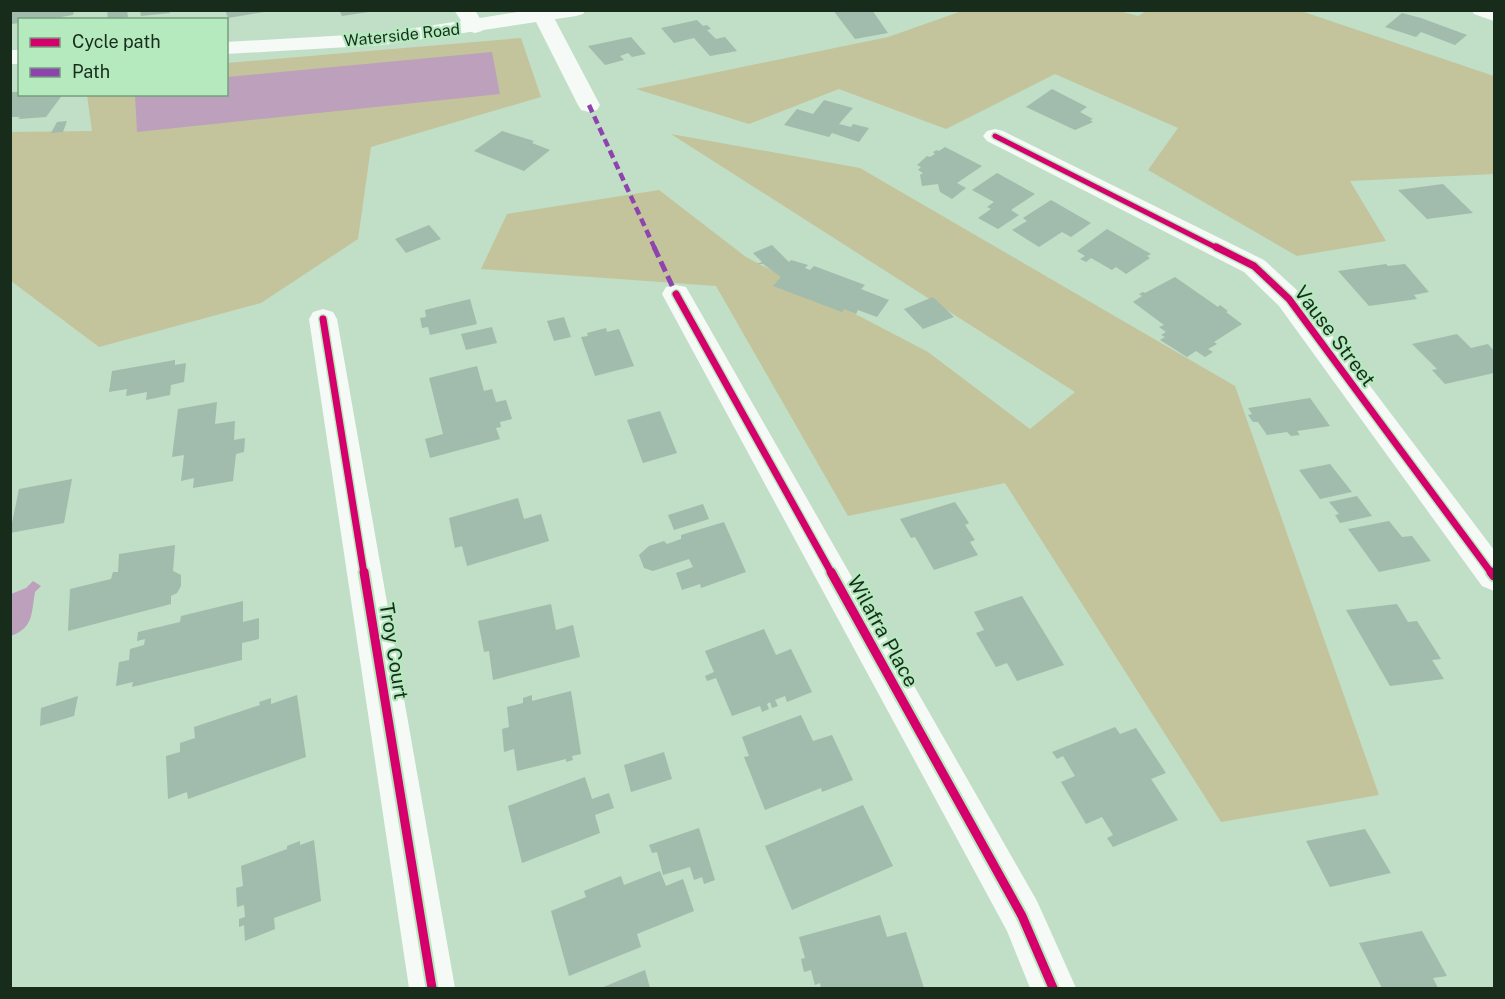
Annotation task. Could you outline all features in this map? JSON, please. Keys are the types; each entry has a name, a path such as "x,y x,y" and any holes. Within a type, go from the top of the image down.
{"street":[{"name":"Waterside Road","path":"228,48 383,39 469,19 543,16 576,10"},
{"path":"1481,10 1494,15"},
{"path":"543,16 589,105"},
{"name":"Vause Street","path":"995,136 1254,266 1288,299 1494,576"},
{"name":"Wilafra Place","path":"676,294 1022,916 1053,988"},
{"name":"Troy Court","path":"323,319 432,988"}],"green space":[{"path":"1148,10 1301,11 1494,76 1494,174 1350,181 1386,241 1297,256 1148,170 1178,128 1055,74 946,129 839,89 749,124 636,89 888,37 962,11 1119,11 1138,16"},
{"path":"521,38 541,97 371,147 358,239 261,303 99,347 11,281 10,132 92,131 87,96 228,96 228,63"},
{"path":"671,134 860,168 1235,386 1379,795 1221,822 1005,483 848,516 716,286 481,269 507,214 659,190 746,257 928,352 1030,429 1075,392"}],"shaded area":[{"path":"492,52 500,94 137,132 135,96 228,96 228,77"},
{"path":"33,581 41,586 35,592 28,624 11,636 11,594 26,588"}],"building":[{"path":"74,10 73,15 55,18 18,18 18,23 11,24 10,12"},
{"path":"107,10 127,10 128,17 108,18"},
{"path":"140,10 169,10 170,13 141,16"},
{"path":"225,10 263,10 264,12 228,18"},
{"path":"339,10 375,10 375,11 342,16"},
{"path":"833,10 872,10 888,33 855,39"},
{"path":"1402,13 1467,35 1455,45 1421,32 1416,37 1385,27"},
{"path":"697,20 703,26 707,25 711,29 707,30 716,39 725,37 737,51 710,56 694,38 674,43 661,28"},
{"path":"631,37 646,54 632,57 628,53 620,56 624,60 605,65 588,46"},
{"path":"1052,89 1087,107 1080,112 1093,119 1090,120 1093,122 1075,130 1026,107"},
{"path":"10,92 18,92 18,96 62,96 46,117 18,119 20,117 10,117"},
{"path":"824,100 853,108 839,124 851,127 853,124 869,128 859,142 832,133 829,137 784,125 797,109 813,114"},
{"path":"67,121 63,132 51,133 57,122"},
{"path":"502,131 534,141 532,143 550,150 524,171 474,151"},
{"path":"945,147 982,166 957,183 966,188 952,199 940,192 938,184 922,186 920,175 923,173 918,170 921,167 917,165 927,156 935,154 933,152"},
{"path":"997,173 1035,194 1011,210 1019,215 998,229 978,218 991,209 987,207 994,202 972,190"},
{"path":"1443,184 1473,213 1427,219 1398,190"},
{"path":"1051,200 1091,223 1071,237 1062,232 1039,247 1012,230 1027,221 1023,218"},
{"path":"429,225 441,239 406,253 395,239"},
{"path":"1107,229 1151,254 1147,256 1150,258 1126,274 1116,267 1112,270 1091,258 1086,262 1080,259 1085,256 1077,251"},
{"path":"772,245 789,262 791,260 808,265 805,268 810,270 814,266 865,285 861,289 889,300 877,317 858,310 856,314 844,309 842,312 773,286 781,277 763,264 757,264 762,262 753,253"},
{"path":"1386,264 1388,266 1405,264 1429,292 1414,295 1417,299 1369,306 1338,271"},
{"path":"1175,277 1218,307 1220,305 1242,324 1214,342 1217,344 1208,349 1213,352 1205,357 1196,351 1187,357 1160,340 1165,337 1161,335 1166,332 1159,327 1164,325 1133,302 1142,296 1139,294"},
{"path":"933,297 954,317 923,329 904,309"},
{"path":"470,299 477,324 430,335 428,327 422,328 420,318 426,317 425,310"},
{"path":"564,317 571,337 554,341 547,321"},
{"path":"492,327 497,343 466,350 461,334"},
{"path":"606,328 607,332 619,329 634,366 595,376 581,337"},
{"path":"1457,334 1471,348 1488,344 1494,351 1494,373 1445,384 1432,370 1437,369 1412,344"},
{"path":"175,360 175,365 186,363 184,382 171,385 170,395 146,400 147,392 126,396 127,389 109,392 112,371"},
{"path":"477,366 484,391 492,389 496,402 506,400 512,419 500,422 501,427 496,428 500,439 430,458 425,439 443,434 429,378"},
{"path":"1310,398 1330,426 1297,431 1300,435 1291,436 1287,432 1267,435 1258,422 1253,422 1248,415 1252,414 1248,408"},
{"path":"217,402 215,424 235,421 234,440 245,438 244,452 236,454 233,481 193,488 194,478 181,481 184,455 172,457 178,409"},
{"path":"660,411 677,453 643,463 627,420"},
{"path":"1330,464 1352,492 1320,499 1299,470"},
{"path":"72,479 64,523 10,533 19,489"},
{"path":"1357,496 1372,516 1340,523 1335,515 1339,514 1329,502"},
{"path":"518,498 524,519 541,514 549,541 467,566 462,546 455,548 449,518"},
{"path":"955,502 969,523 965,525 975,540 970,542 978,555 934,570 915,537 911,538 900,519"},
{"path":"703,504 709,519 674,530 668,515"},
{"path":"1389,521 1402,537 1412,536 1431,561 1379,572 1348,529"},
{"path":"724,522 746,572 701,588 700,584 682,590 676,573 693,567 689,559 653,571 644,568 639,555 649,546 664,541 667,544 681,539 681,535"},
{"path":"175,545 173,571 181,575 181,586 177,593 171,596 171,604 68,631 70,589 111,579 113,572 118,572 119,554"},
{"path":"1022,596 1064,665 1017,681 1007,663 996,667 976,633 984,630 974,612"},
{"path":"243,601 243,622 259,618 259,639 242,643 242,660 132,687 133,682 116,686 119,662 129,660 130,649 144,645 145,639 137,641 138,632 180,622 181,616"},
{"path":"551,604 556,630 573,625 580,657 493,680 489,651 484,652 478,621"},
{"path":"1397,604 1408,622 1417,621 1441,659 1432,660 1444,679 1390,686 1346,610"},
{"path":"764,629 776,655 791,649 812,692 787,702 785,696 775,700 778,706 772,708 770,702 767,704 769,709 762,712 760,706 732,716 716,678 707,681 705,676 714,672 705,651"},
{"path":"571,691 581,754 572,756 573,760 566,762 566,759 517,771 514,749 504,752 502,729 509,727 507,707 523,703 523,698 532,695 532,701"},
{"path":"297,695 306,757 188,799 187,792 168,799 166,756 180,752 180,743 195,738 194,727 260,705 259,702 271,698 271,704"},
{"path":"78,696 74,716 40,726 41,708"},
{"path":"801,715 813,741 832,735 853,780 822,792 821,788 765,810 744,757 749,756 742,737"},
{"path":"1115,727 1120,734 1136,728 1166,773 1151,779 1178,820 1113,847 1107,838 1113,835 1102,817 1086,824 1061,782 1075,776 1063,756 1057,759 1052,752"},
{"path":"664,752 672,779 631,792 624,765"},
{"path":"585,777 592,799 609,793 614,808 595,815 600,833 522,863 508,806"},
{"path":"863,805 893,866 792,910 765,846"},
{"path":"699,828 715,880 704,884 702,877 694,880 690,867 663,875 657,852 652,853 649,845"},
{"path":"1365,829 1391,873 1330,887 1306,841"},
{"path":"314,840 321,901 274,918 275,929 245,941 244,925 239,927 239,919 245,917 244,905 237,907 236,888 243,886 241,866 287,849 287,846 300,841 300,845"},
{"path":"660,871 666,886 683,879 694,911 637,934 641,947 569,976 551,911 586,897 584,891 621,876 624,885"},
{"path":"880,915 887,937 906,932 924,988 821,988 820,983 815,985 811,970 804,972 801,959 805,958 799,937"},
{"path":"1422,931 1447,976 1433,978 1438,988 1382,988 1359,943"},
{"path":"645,970 650,988 601,988"}],"marked path":[{"path":"589,105 676,294"}],"cycle path":[{"path":"995,136 1254,266 1289,299 1494,576"},
{"path":"676,294 1022,916 1053,988"},
{"path":"323,319 432,988"}]}
